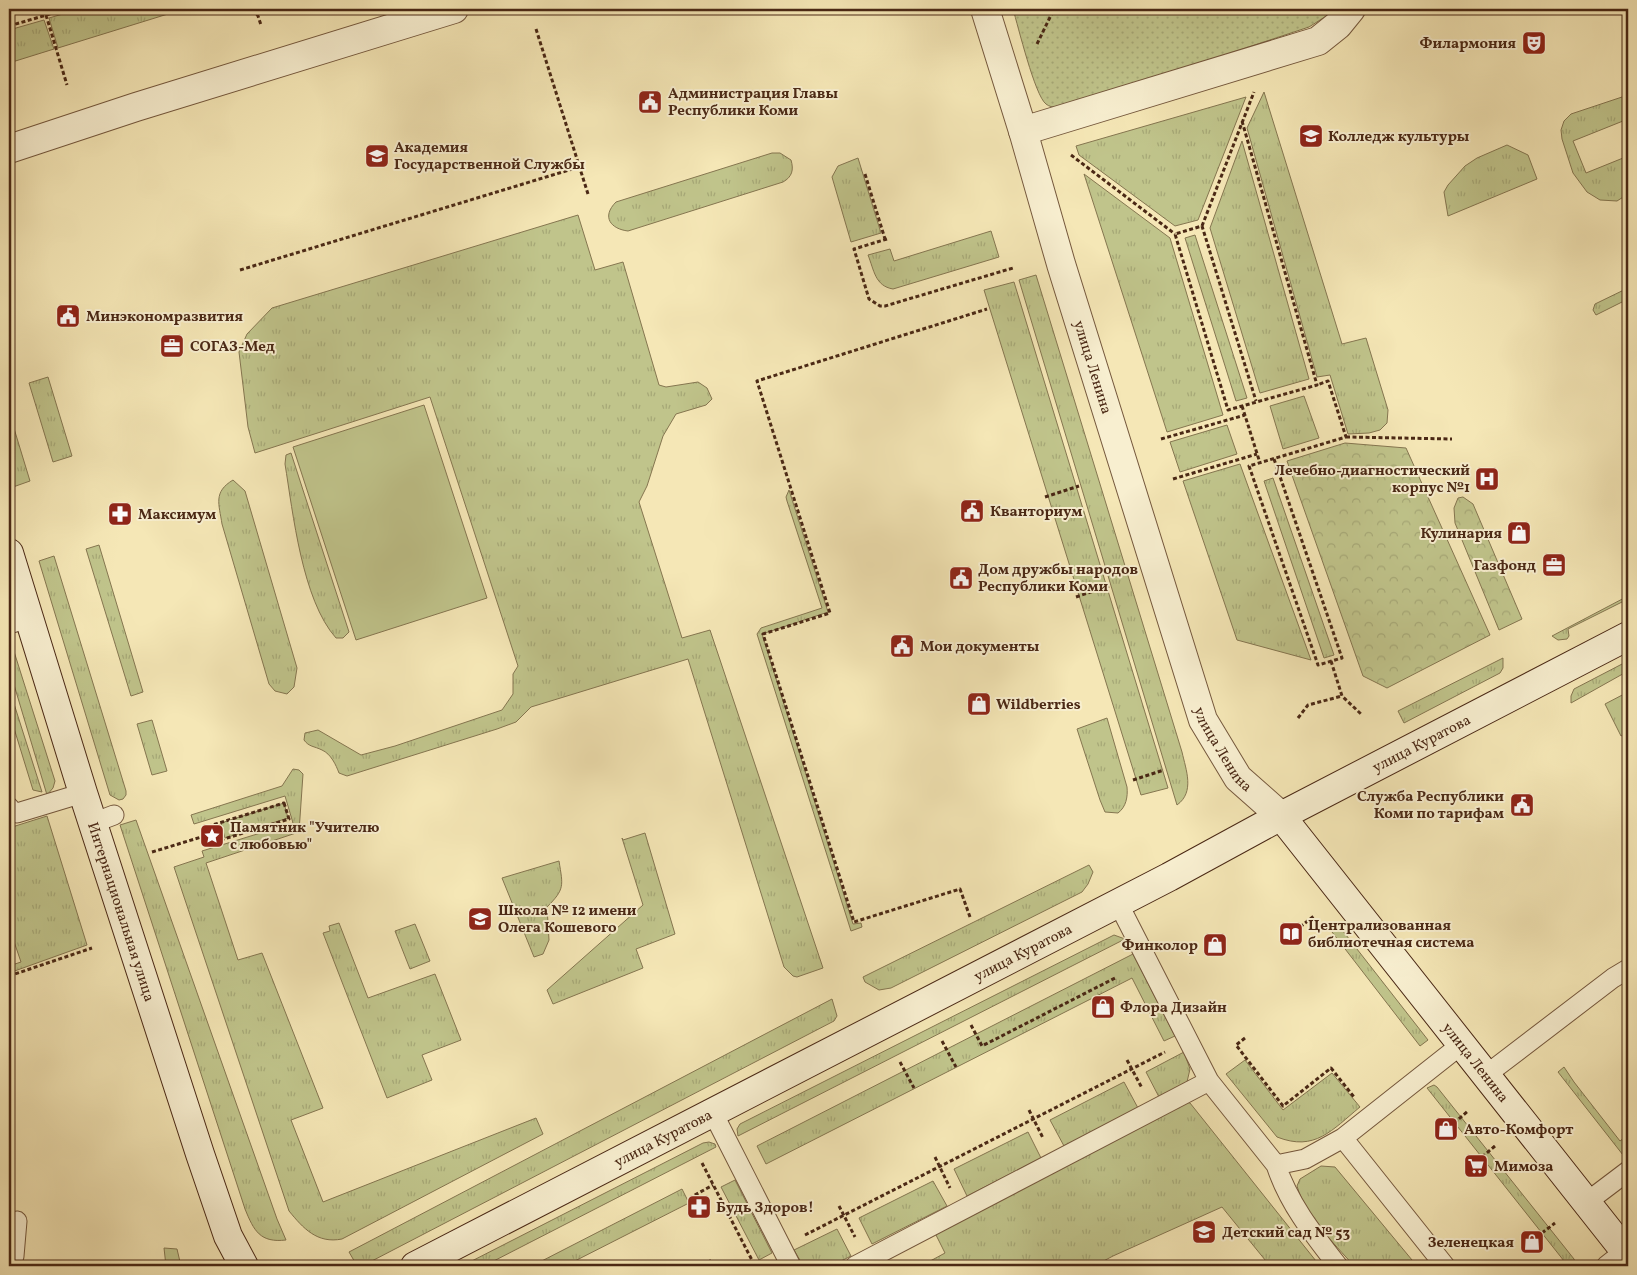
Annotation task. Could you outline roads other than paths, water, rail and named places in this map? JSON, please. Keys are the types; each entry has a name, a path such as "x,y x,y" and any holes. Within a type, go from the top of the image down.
{"street":[{"path":"9,149 136,107 454,9"},
{"name":"улица Ленина","path":"985,9 1023,131 1061,264 1203,720 1238,778 1282,816 1587,1202 1620,1257"},
{"path":"1023,131 1318,41 1338,25 1350,9"},
{"name":"Интернациональная улица","path":"9,553 19,621 83,793 104,819 228,1236 244,1266"},
{"name":"улица Куратова","path":"415,1266 1118,903 1628,636"}],"lane":[{"path":"9,807 18,813 83,793"},
{"path":"1118,903 1209,1081 1276,1166 1282,1184 1291,1201 1306,1225 1338,1266"},
{"path":"1486,1075 1613,978 1628,969"},
{"path":"1276,1166 1305,1159 1343,1138 1462,1044"},
{"path":"861,1263 1209,1081"},
{"path":"713,1113 791,1266"},
{"path":"1343,1138 1444,1266"},
{"path":"1587,1202 1628,1171"},
{"path":"10,1266 14,1256 17,1221"}],"place":[{"name":"Филармония","path":"1534,43"},
{"name":"Администрация Главы Республики Коми","path":"650,102"},
{"name":"Колледж культуры","path":"1311,136"},
{"name":"Академия Государственной Службы","path":"377,156"},
{"name":"Минэкономразвития","path":"68,316"},
{"name":"СОГАЗ-Мед","path":"172,346"},
{"name":"Лечебно-диагностический корпус №1","path":"1487,479"},
{"name":"Кванториум","path":"972,511"},
{"name":"Максимум","path":"120,514"},
{"name":"Кулинария","path":"1519,533"},
{"name":"Газфонд","path":"1554,565"},
{"name":"Дом дружбы народов Республики Коми","path":"961,578"},
{"name":"Мои документы","path":"902,646"},
{"name":"Wildberries","path":"979,704"},
{"name":"Служба Республики Коми по тарифам","path":"1522,805"},
{"name":"Памятник \"Учителю с любовью\"","path":"212,836"},
{"name":"Школа № 12 имени Олега Кошевого","path":"480,919"},
{"name":"Централизованная библиотечная система","path":"1291,934"},
{"name":"Финколор","path":"1215,945"},
{"name":"Флора Дизайн","path":"1103,1007"},
{"name":"Авто-Комфорт","path":"1446,1129"},
{"name":"Мимоза","path":"1476,1166"},
{"name":"Будь Здоров!","path":"699,1207"},
{"name":"Детский сад № 53","path":"1204,1232"},
{"name":"Зеленецкая","path":"1532,1242"}]}
